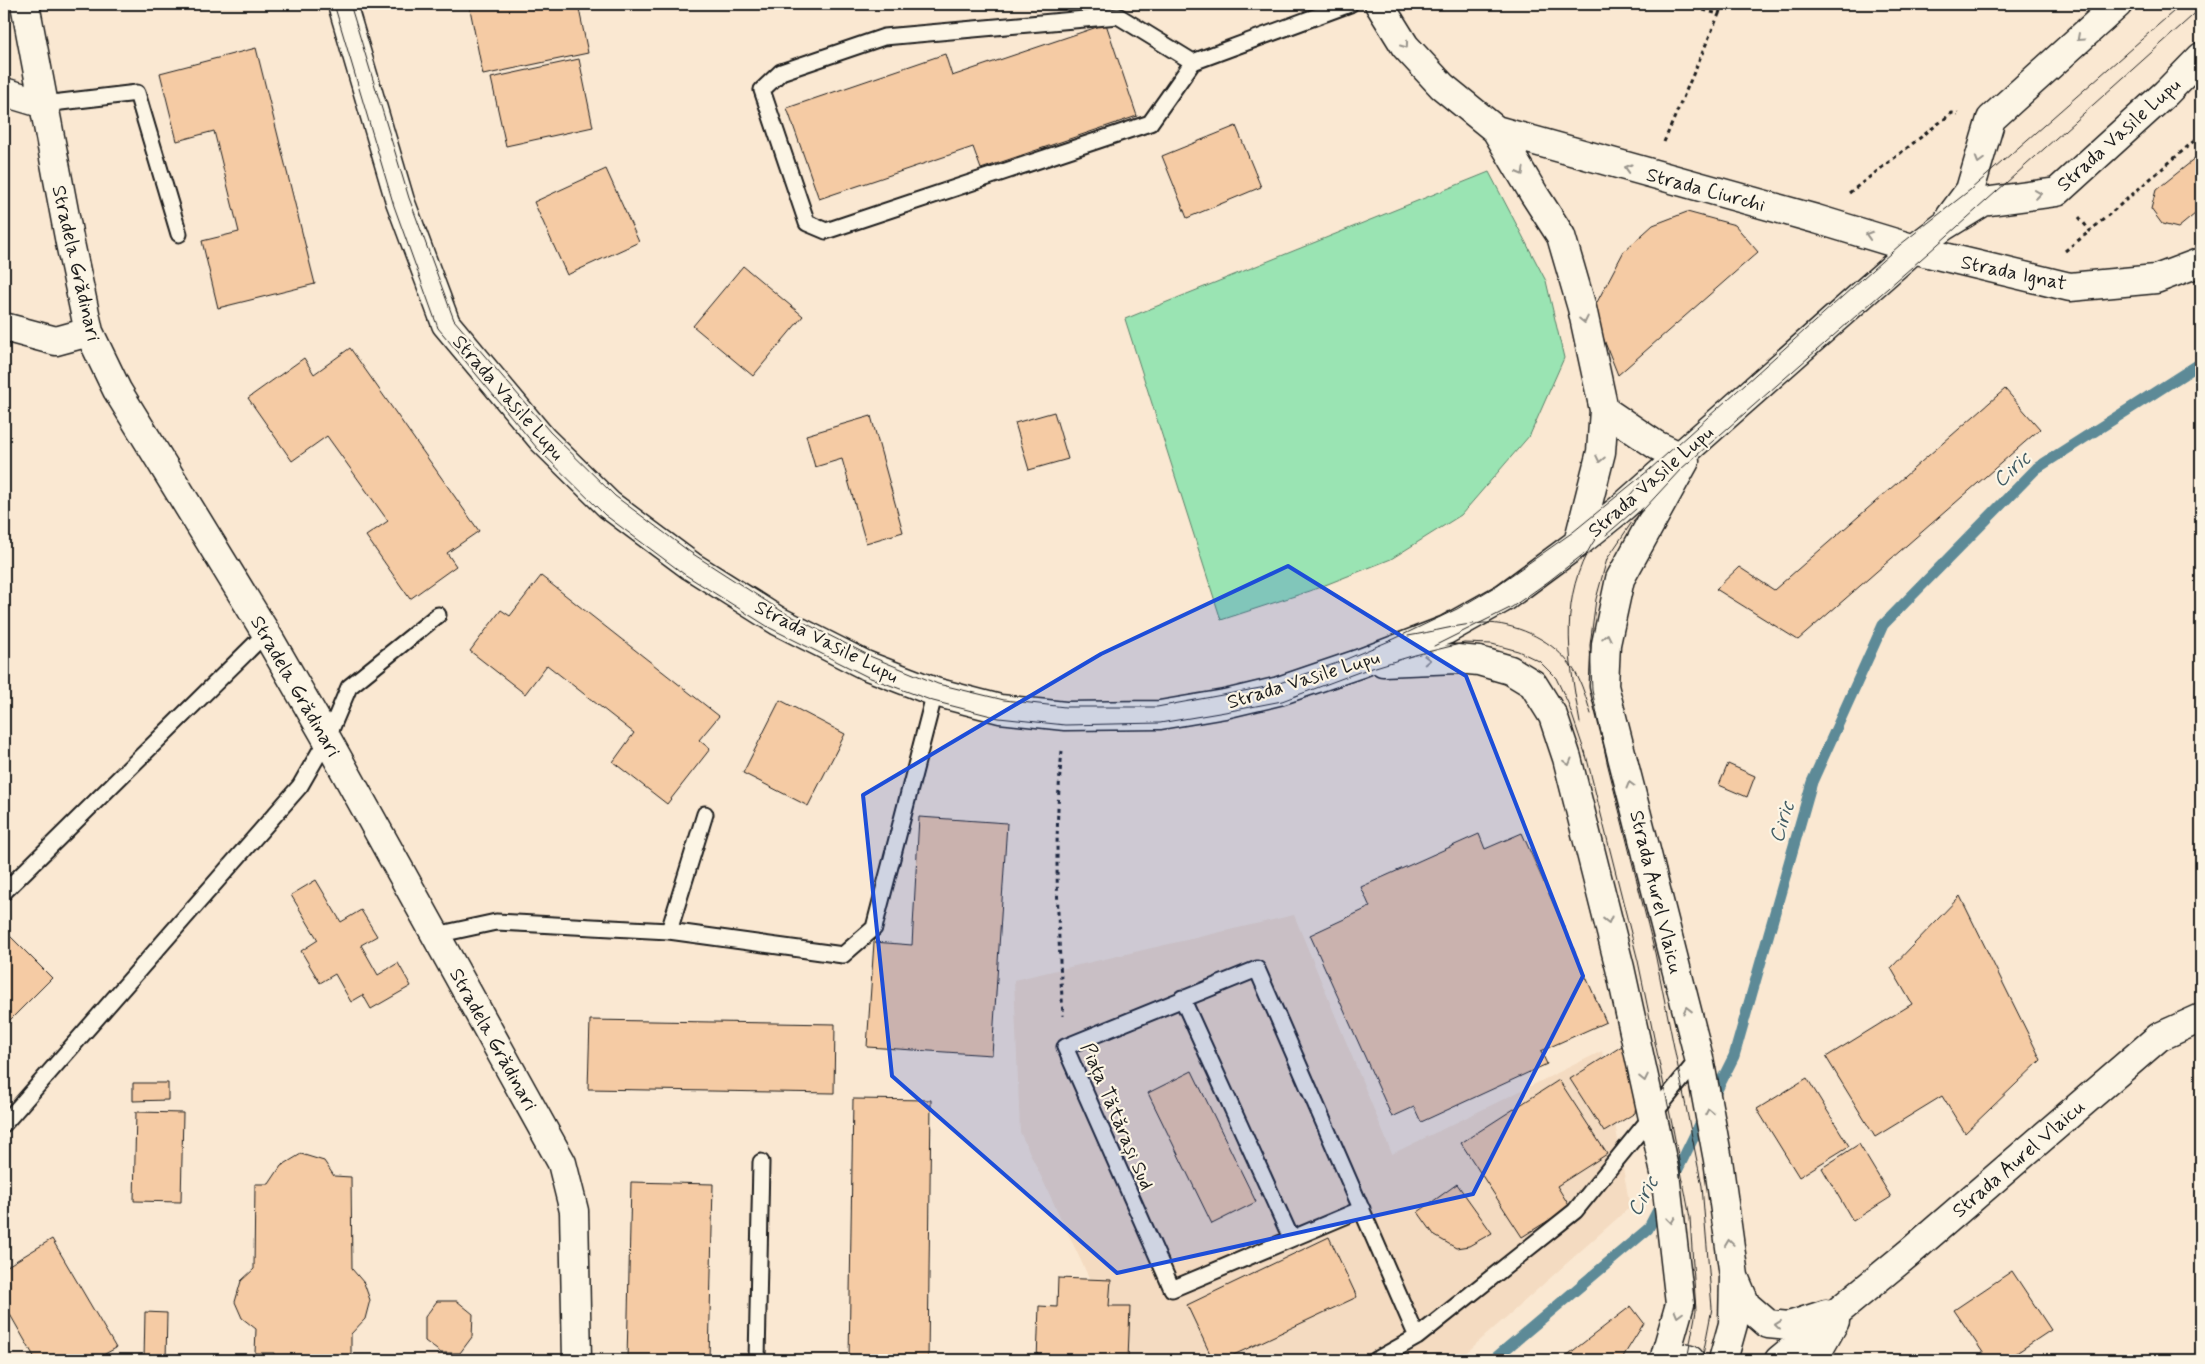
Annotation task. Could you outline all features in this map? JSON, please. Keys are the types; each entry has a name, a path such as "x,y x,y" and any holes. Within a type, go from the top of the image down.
{"main road":[{"name":"Stradela Grădinari","path":"25,4 70,243 89,332 117,390 266,633 328,739 562,1163 574,1211 577,1360"},
{"name":"Strada Vasile Lupu","path":"342,4 400,201 446,324 542,439 609,505 691,566 787,625 865,665 935,692 1000,708 1065,716 1160,714 1225,704 1280,691 1361,663 1454,625 1504,596 1578,543 1626,504 1915,248 1944,226 1983,202 2057,192 2166,93 2201,57"},
{"name":"Strada Ciurchi","path":"1380,4 1405,46 1442,86 1496,130 1561,236 1582,308 1604,410 1601,452 1578,543"},
{"path":"1991,119 2118,4"},
{"path":"4,92 44,104"},
{"name":"Strada Vasile Lupu","path":"1944,226 1970,190 1991,119"},
{"name":"Strada Ciurchi","path":"1496,130 1915,248"},
{"name":"Strada Ignat","path":"1915,248 2070,287 2156,279 2201,262"},
{"path":"4,327 56,341 89,332"},
{"path":"1604,410 1656,445 1687,449"},
{"name":"Strada Aurel Vlaicu","path":"1687,449 1620,579 1606,644 1604,686 1698,1058 1718,1160 1734,1276 1734,1324 1723,1360"},
{"path":"1361,663 1457,659 1479,661 1510,670 1533,684 1553,716 1567,758 1620,968 1665,1173 1680,1304 1674,1358"},
{"name":"Strada Aurel Vlaicu","path":"1779,1360 2159,1037 2201,1018"},
{"path":"1734,1276 1746,1305 1768,1324 1789,1326 1841,1308"},
{"name":"Strada Aurel Vlaicu","path":"1813,1360 1841,1308"}],"lane":[{"path":"1193,62 1118,16 884,37 781,72 762,90 807,223 826,231 1150,123 1193,62 1350,4"},
{"path":"44,104 137,93 179,234"},
{"path":"4,1124 300,786 328,739 350,687 438,615"},
{"path":"4,892 266,633"},
{"path":"436,936 496,922 669,931 843,956 874,928 935,692"},
{"path":"669,931 705,814"},
{"path":"1065,1047 1182,998 1257,970 1417,1337"},
{"path":"1182,998 1291,1238"},
{"name":"Piața Tătărași Sud","path":"1065,1047 1172,1289 1362,1209"},
{"path":"1376,1360 1417,1337 1576,1211 1698,1058"},
{"path":"757,1360 762,1162"}],"path":[{"path":"1680,4 1719,14"},
{"path":"1649,174 1722,4"},
{"path":"1816,219 1952,114 1991,119"},
{"path":"2057,192 2090,230 2201,135"},
{"name":"Piața Tătărași Sud","path":"1065,716 1057,798 1056,884 1065,1047"}],"highlighted area":[{"path":"1288,566 1466,676 1583,976 1473,1194 1117,1273 892,1076 863,795 1101,654"}],"shaded area":[{"path":"1294,915 1392,1154 1602,1051 1630,1207 1458,1360 1128,1360 1020,1132 1014,980"}],"green space":[{"path":"1489,172 1546,281 1564,358 1530,435 1461,515 1391,559 1310,591 1221,620 1125,319"}],"building":[{"path":"469,4 578,4 588,53 483,75"},
{"path":"1106,24 1137,116 981,169 973,147 819,199 787,108 945,54 952,76"},
{"path":"256,48 315,284 218,308 202,241 239,232 214,131 177,141 160,73"},
{"path":"579,59 593,127 506,146 491,78"},
{"path":"1236,126 1261,187 1187,218 1162,156"},
{"path":"2201,154 2201,209 2178,228 2162,224 2151,209 2156,190"},
{"path":"606,169 639,242 567,275 534,202"},
{"path":"1687,212 1735,225 1758,252 1618,375 1602,335 1595,306 1624,251 1653,225"},
{"path":"743,266 803,316 753,376 693,326"},
{"path":"350,348 479,531 447,553 456,566 410,599 366,536 388,521 327,436 292,461 248,398 304,358 314,374"},
{"path":"2005,389 2040,429 1798,640 1716,589 1739,567 1774,590"},
{"path":"1054,412 1068,459 1029,470 1015,423"},
{"path":"871,416 903,532 866,543 842,459 815,467 806,435"},
{"path":"541,576 719,716 699,740 710,749 667,804 613,762 634,733 547,665 525,694 470,651 501,610 510,616"},
{"path":"780,700 845,734 808,806 743,773"},
{"path":"1728,764 1755,776 1747,797 1719,785"},
{"path":"919,817 1007,823 992,1055 867,1047 874,942 912,945"},
{"path":"1522,833 1606,1022 1541,1051 1547,1064 1421,1122 1414,1107 1392,1117 1310,935 1370,907 1361,887 1479,834 1485,849"},
{"path":"316,880 341,922 361,910 377,936 361,945 378,975 398,963 411,986 371,1009 363,995 351,1002 335,974 320,983 301,951 318,940 291,895"},
{"path":"1960,896 2041,1060 1965,1133 1942,1096 1875,1137 1826,1057 1912,1004 1891,968"},
{"path":"4,930 52,978 4,1026"},
{"path":"590,1020 835,1024 834,1093 588,1089"},
{"path":"1622,1046 1639,1072 1635,1113 1604,1132 1570,1079"},
{"path":"1192,1071 1256,1202 1212,1224 1148,1093"},
{"path":"1807,1078 1849,1146 1799,1177 1757,1109"},
{"path":"1559,1080 1607,1154 1557,1186 1570,1207 1522,1237 1461,1143"},
{"path":"133,1083 168,1083 168,1100 133,1101"},
{"path":"853,1099 931,1100 928,1360 849,1360"},
{"path":"136,1112 183,1113 181,1202 134,1201"},
{"path":"1859,1144 1891,1197 1853,1221 1822,1168"},
{"path":"301,1154 324,1161 334,1176 351,1177 352,1269 364,1283 370,1300 365,1319 351,1334 351,1358 275,1360 274,1353 255,1353 256,1329 242,1318 235,1302 241,1281 254,1269 255,1184 269,1184 281,1166"},
{"path":"631,1182 713,1184 709,1360 627,1360"},
{"path":"1457,1184 1492,1233 1469,1246 1456,1248 1435,1236 1418,1212"},
{"path":"1329,1237 1357,1297 1223,1360 1213,1360 1187,1305"},
{"path":"52,1239 116,1348 94,1360 36,1360 4,1304 4,1268"},
{"path":"2012,1271 2051,1330 2006,1360 1988,1360 1954,1310"},
{"path":"1058,1278 1111,1280 1109,1306 1130,1306 1128,1360 1037,1360 1039,1306 1057,1307"},
{"path":"437,1301 457,1301 473,1314 472,1337 460,1353 441,1353 425,1341 425,1317"},
{"path":"1631,1306 1644,1323 1621,1360 1561,1360"},
{"path":"145,1312 167,1313 166,1360 144,1360"}],"waterway":[{"name":"Ciric","path":"1712,1100 1734,1056 1812,782 1883,625 2037,468 2201,363"},
{"name":"Ciric","path":"1672,1181 1705,1114"},
{"name":"Ciric","path":"1493,1360 1648,1229 1662,1202"}],"tram line":[{"path":"334,4 394,206 438,328 537,448 605,515 684,574 770,628 868,677 933,701 999,718 1065,725 1160,723 1225,712 1282,701 1359,672 1415,655 1464,643 1492,644 1518,651 1539,661 1556,678 1568,703 1586,756"},
{"path":"350,4 409,198 454,320 550,432 615,496 690,552 783,612 872,657 938,684 1004,700 1065,707 1157,707 1271,686 1337,663 1394,639 1457,609 1496,586 1573,532 1649,470 1901,244 1970,190 2182,4"},
{"path":"1702,1360 1712,1308 1702,1186 1655,953 1607,762 1592,690 1590,645 1596,599 1607,559 1632,522 1681,469 1928,253 2201,8"},
{"path":"1580,723 1570,658 1569,637 1570,615 1578,573 1587,553 1604,526 1640,483"},
{"path":"1606,535 1636,509"},
{"path":"1434,646 1512,607 1585,553"},
{"path":"1408,636 1456,626 1484,623 1519,629 1551,646 1572,667 1582,687 1591,714"},
{"path":"1585,751 1638,961 1690,1218 1696,1311 1687,1360"}]}
